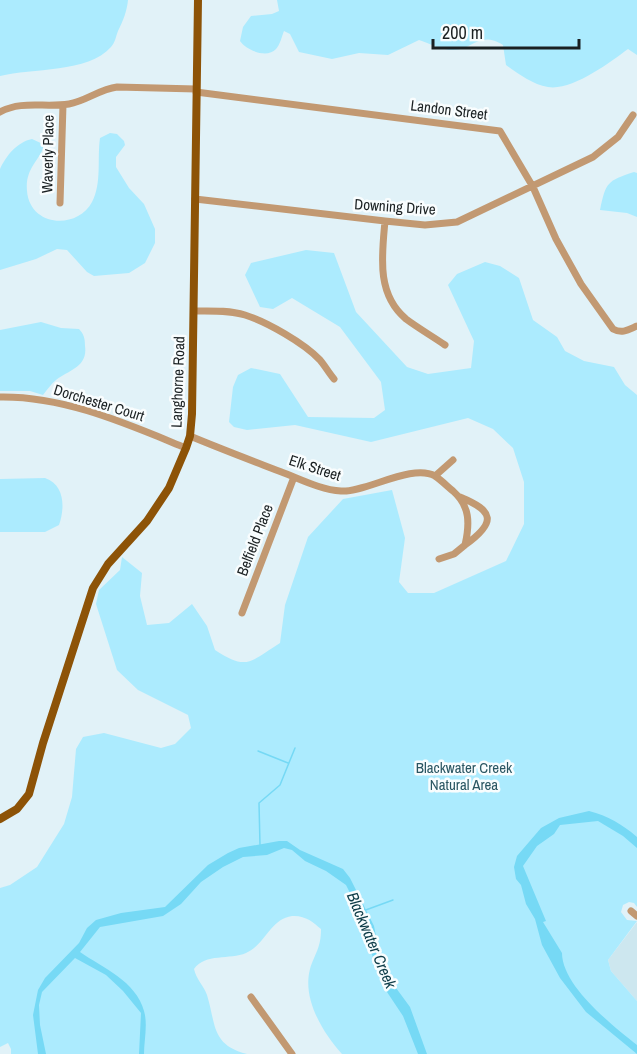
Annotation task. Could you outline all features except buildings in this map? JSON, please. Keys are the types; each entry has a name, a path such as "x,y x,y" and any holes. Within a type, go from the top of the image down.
{"main road":[{"name":"Langhorne Road","path":"0,819 17,809 28,794 93,588 108,564 147,521 159,504 169,488 190,436 198,0"}],"street":[{"name":"Landon Street","path":"0,112 21,105 63,105 83,100 111,88 196,91 497,130 502,132 533,187 556,238 581,284 613,329 619,332 637,326"},
{"name":"Waverly Place","path":"60,203 63,105"},
{"name":"Downing Drive","path":"195,199 425,225 457,222 593,157 618,137 633,115"},
{"path":"385,221 381,261 386,288 404,317 445,345"},
{"path":"194,312 223,311 244,315 270,326 320,361 334,380"},
{"name":"Dorchester Court","path":"0,397 47,400 127,424 186,448"},
{"name":"Elk Street","path":"190,436 294,477 342,492 358,490 382,480 413,475 435,476"},
{"path":"439,559 454,554 480,533 487,519 481,506 460,497 435,476 453,460"},
{"name":"Belfield Place","path":"242,613 294,477"},
{"path":"460,497 468,515 465,545"},
{"path":"252,997 292,1054"}],"shaded area":[{"path":"637,922 637,1001 611,971 608,960"}],"green space":[{"path":"0,0 128,0 113,44 101,55 74,65 0,76"},
{"path":"277,0 637,0 637,55 628,49 579,80 568,85 548,87 531,81 506,65 503,45 488,40 452,50 419,40 388,55 359,53 332,59 299,52 290,34 284,31 279,45 272,52 257,52 247,47 240,41 243,27 251,16 279,11"},
{"path":"110,133 117,134 124,141 125,145 116,157 116,167 129,188 144,204 155,229 155,243 145,263 129,273 94,276 87,272 67,250 57,249 36,259 0,270 0,169 5,159 17,146 32,139 45,145 28,177 27,191 30,203 36,212 45,218 55,221 66,220 85,211 92,202 98,179 100,138"},
{"path":"634,172 637,173 637,217 627,213 600,210 609,184"},
{"name":"Blackwater Creek Natural Area","path":"306,250 334,253 356,312 407,367 428,374 471,368 474,341 448,285 457,274 485,262 500,266 519,278 533,320 557,337 565,351 584,361 614,367 625,385 637,395 637,907 634,903 629,902 623,905 621,912 627,920 637,921 608,960 611,971 637,1001 637,1054 342,1054 321,1026 309,992 310,969 319,946 321,929 297,916 284,918 278,922 253,949 246,953 211,959 194,969 207,995 214,1024 221,1039 235,1050 247,1054 11,1054 8,1043 0,1047 0,888 10,885 37,867 64,824 72,797 76,749 83,737 104,733 161,748 175,744 191,728 188,715 138,690 117,670 96,604 99,590 120,570 122,557 142,573 140,596 147,625 169,623 192,604 207,626 215,650 226,657 242,662 255,659 280,643 285,605 308,537 343,499 392,490 405,538 399,582 408,593 434,593 506,561 524,524 524,482 513,448 493,429 468,418 371,442 295,425 247,430 234,427 229,422 233,387 238,375 251,368 280,374 308,417 374,418 385,410 381,382 340,327 292,298 273,309 260,307 245,275 251,263"},
{"path":"41,322 61,328 79,329 85,341 84,359 54,382 43,395 30,391 0,391 0,330"},
{"path":"45,478 52,481 60,491 62,511 59,525 45,532 0,532 0,479"}],"water":[{"path":"589,811 609,818 631,832 637,837 637,848 623,836 598,821 560,825 554,834 537,846 523,866 546,921 543,922 562,953 564,966 570,979 590,1004 637,1045 637,1054 586,1012 560,978 542,945 535,919 526,904 521,885 516,879 514,867 517,856 541,828 559,818"},
{"name":"Blackwater Creek","path":"287,841 300,850 343,869 350,878 374,926 388,977 410,1007 427,1054 418,1054 403,1016 387,992 365,937 358,909 346,885 326,871 305,861 292,850 284,848 267,855 243,857 223,867 201,882 181,904 163,916 100,927 80,952 118,976 134,991 144,1011 146,1021 144,1054 139,1054 141,1013 106,975 75,958 42,992 39,1005 40,1025 46,1054 38,1054 33,1015 38,990 45,978 79,943 87,928 96,920 121,913 165,907 208,865 228,853 239,848"}],"waterway":[{"path":"260,845 259,803 280,785 295,748"},
{"path":"258,751 288,763"},
{"name":"Blackwater Creek","path":"363,911 393,900"}]}
